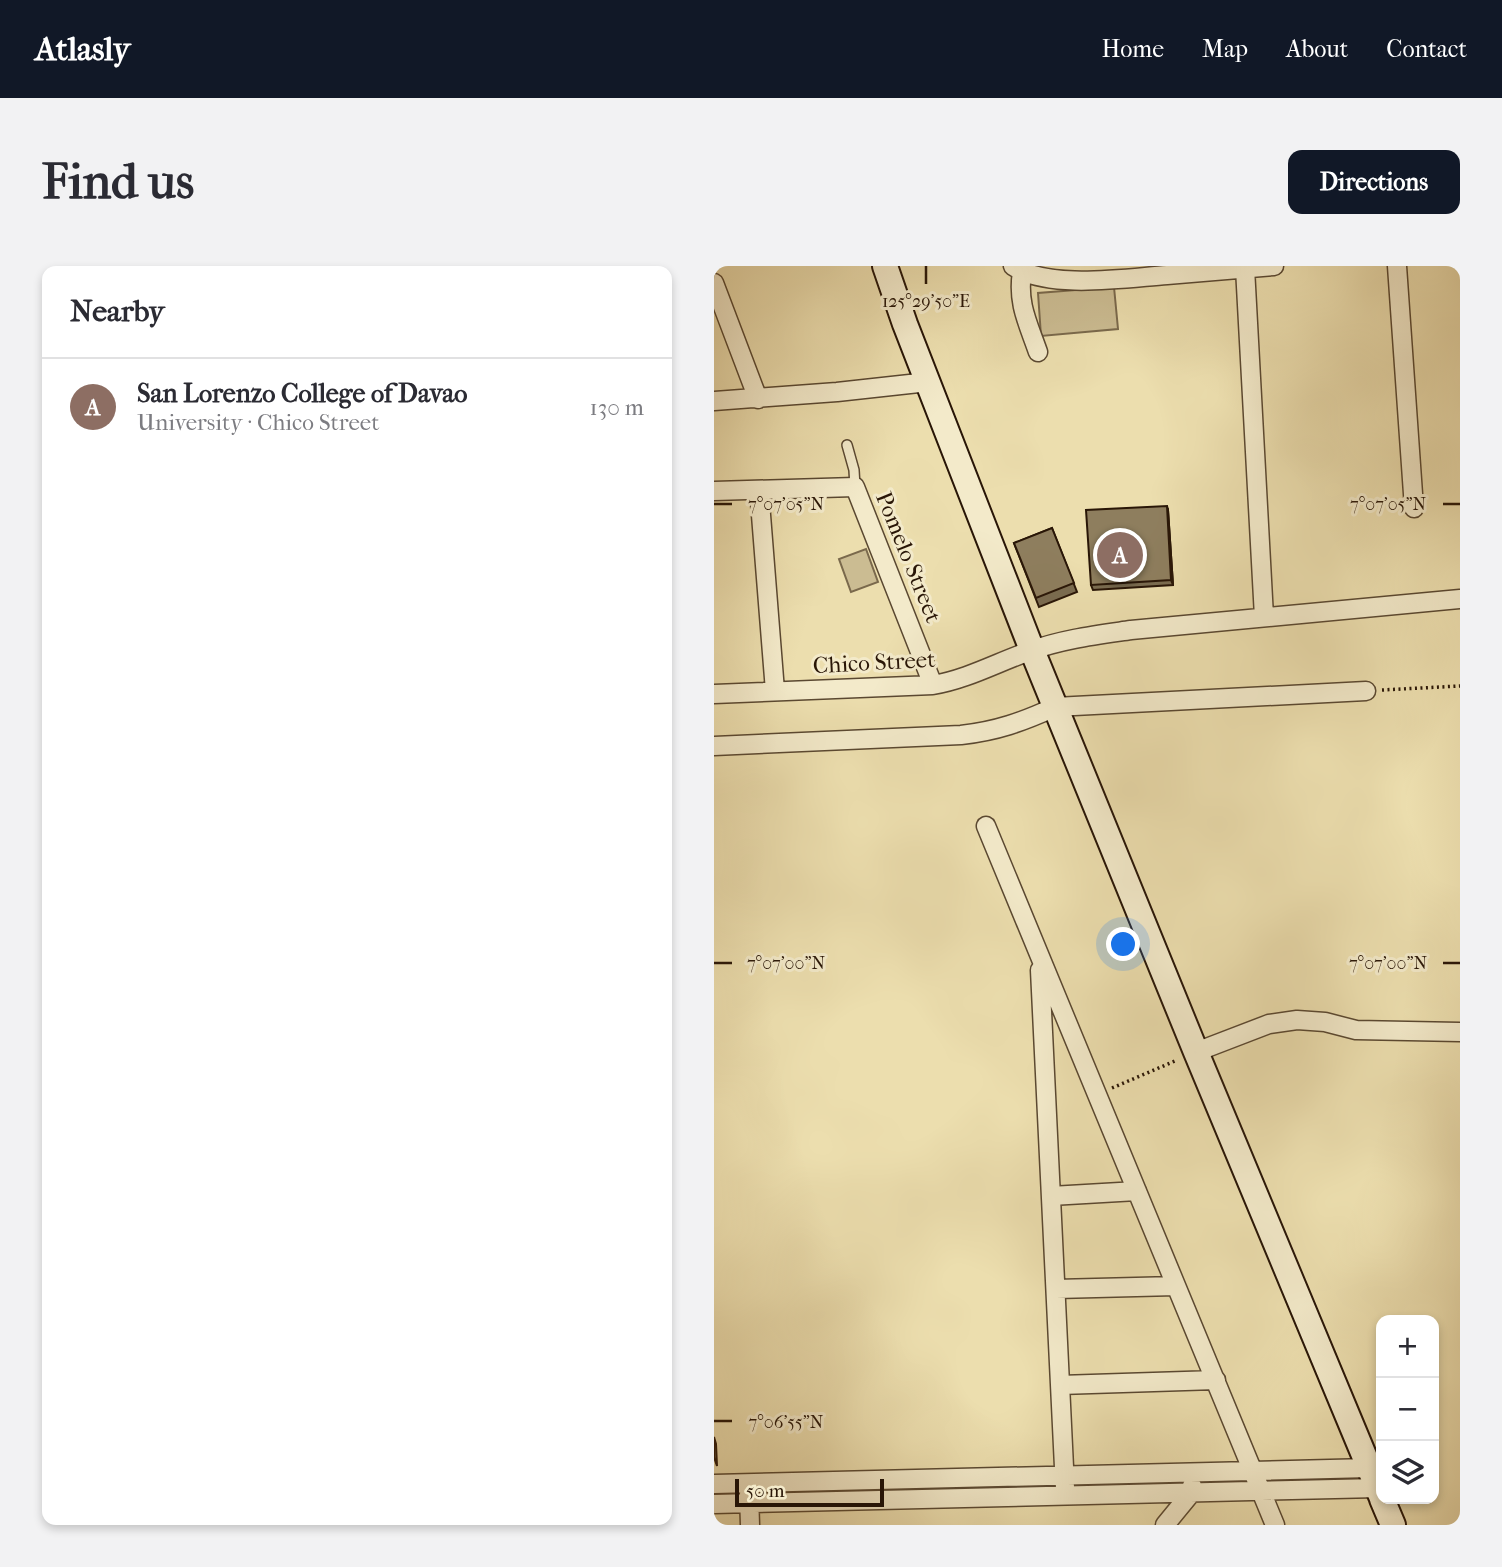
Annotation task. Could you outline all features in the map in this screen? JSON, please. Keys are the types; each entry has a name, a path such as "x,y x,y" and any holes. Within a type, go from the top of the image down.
{"street":[{"path":"885,266 1032,650 1376,1483"},
{"path":"1038,352 1021,301 1018,269 1043,278 1095,280 1274,266"},
{"path":"1397,266 1414,508"},
{"path":"1245,268 1264,617"},
{"path":"714,283 758,399"},
{"path":"714,401 928,382"},
{"path":"714,491 855,487"},
{"name":"Pomelo Street","path":"855,487 933,685"},
{"path":"759,490 775,691"},
{"name":"Chico Street","path":"714,694 933,685 974,674 1059,642 1131,630 1460,600"},
{"path":"714,746 971,734 1002,729 1055,707 1366,691"},
{"path":"986,826 1275,1525"},
{"path":"1040,956 1065,1495"},
{"path":"1196,1052 1269,1024 1297,1020 1325,1022 1356,1030 1460,1032"},
{"path":"1051,1196 1137,1191"},
{"path":"1056,1289 1176,1286"},
{"path":"1060,1385 1216,1380"},
{"path":"714,1484 1252,1471 1376,1488"},
{"path":"1165,1525 1192,1492 1192,1472"},
{"path":"749,1484 750,1525"},
{"path":"714,1504 1376,1488"},
{"path":"1384,1504 1393,1525"}],"lane":[{"path":"847,445 854,470 855,487"}],"path":[{"path":"1366,691 1460,686"},
{"path":"1097,1094 1196,1052"}],"shaded area":[{"path":"1114,287 1118,329 1041,336 1038,293"},
{"path":"866,549 878,582 851,592 839,559"}],"building":[{"path":"1167,506 1171,580 1091,585 1086,510"},
{"path":"1052,528 1074,583 1036,598 1014,543"}],"place":[{"name":"San Lorenzo College of Davao","path":"1120,555"}]}
